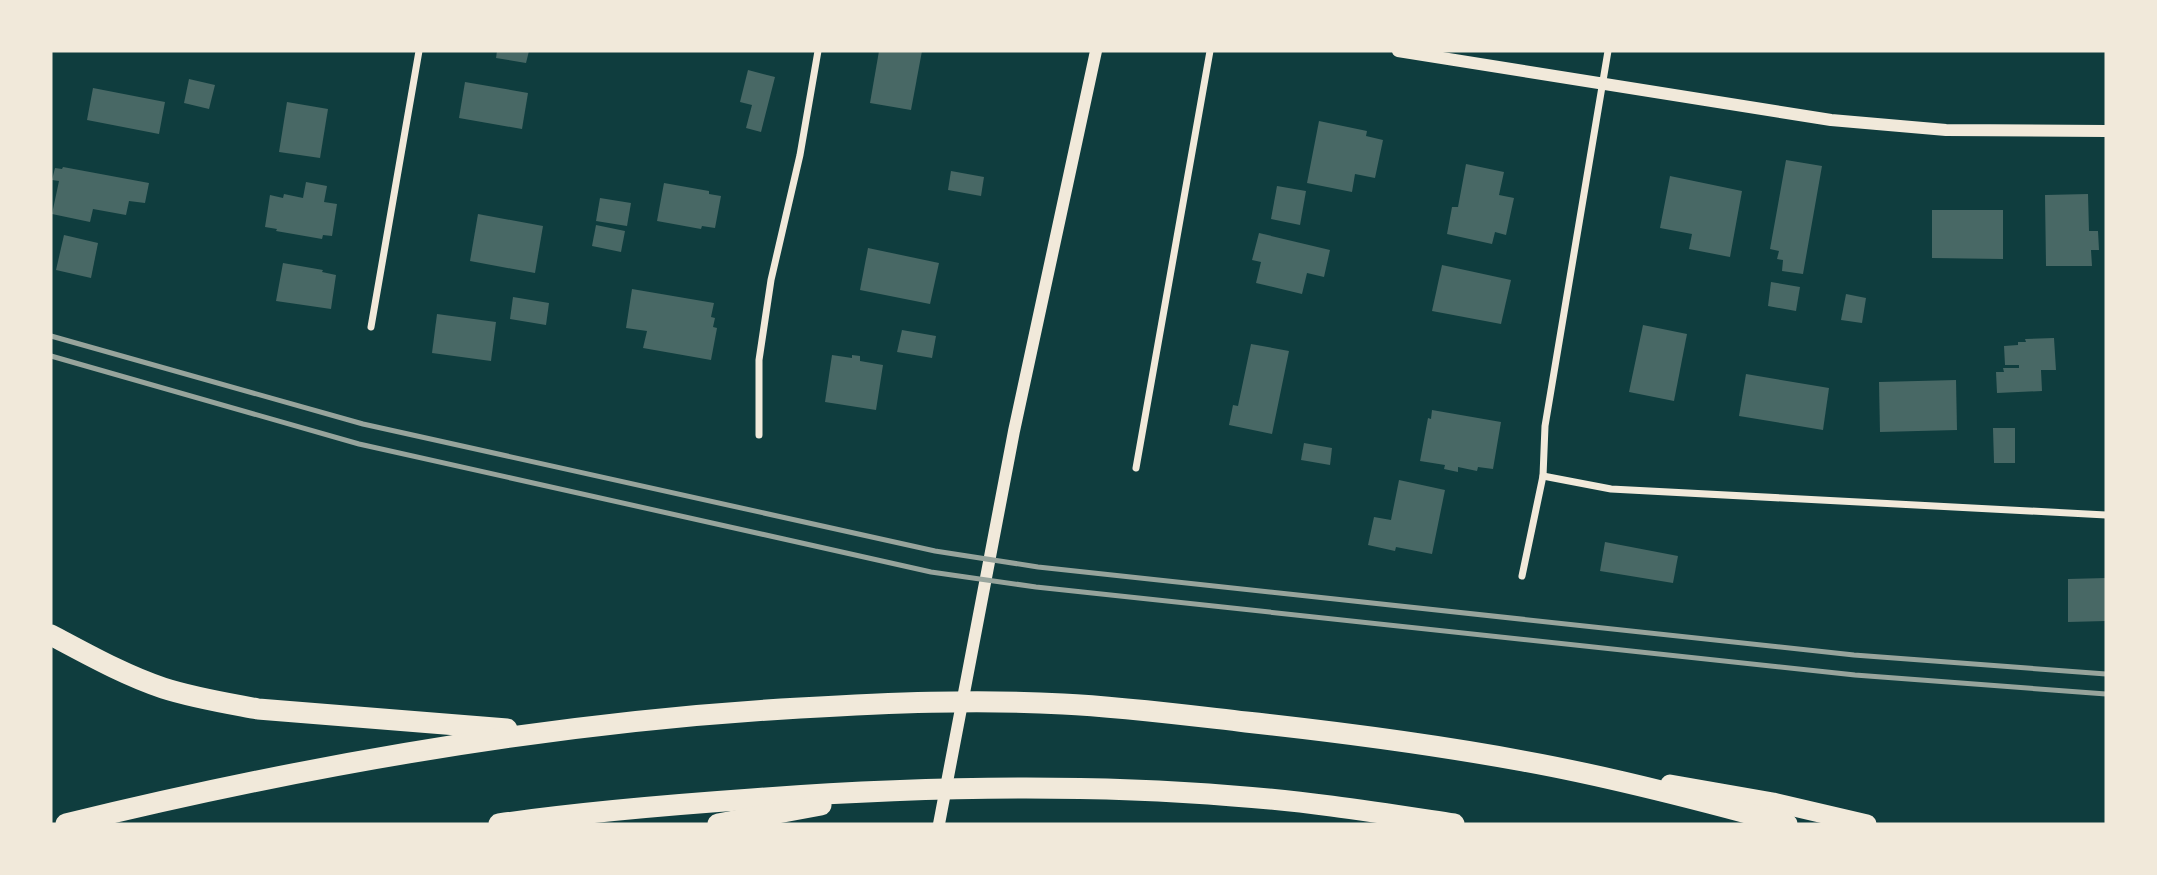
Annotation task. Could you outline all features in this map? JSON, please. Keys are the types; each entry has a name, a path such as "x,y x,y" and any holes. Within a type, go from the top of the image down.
{"highway":[{"path":"51,635 153,684 224,703 258,709 544,732"},
{"path":"66,824 290,775 544,732 653,718 904,702 1063,704 1285,727 1520,760 1773,802 1867,824"},
{"path":"1520,760 1644,787 1787,824"},
{"path":"499,824 640,807 822,793 1060,789 1157,790 1248,797 1452,824"},
{"path":"718,824 902,790"}],"street":[{"path":"371,327 419,51"},
{"path":"759,435 759,360 771,280 800,155 818,51"},
{"path":"939,824 1014,430 1096,51"},
{"path":"1136,468 1210,51"},
{"path":"1398,51 1831,120 1946,130 2106,131"},
{"path":"1522,576 1543,476 1545,426 1608,51"},
{"path":"1543,476 1611,489 2106,515"}],"building":[{"path":"497,51 529,51 526,63 496,58"},
{"path":"879,51 922,51 911,110 870,103"},
{"path":"748,70 775,77 761,132 746,128 752,105 740,102"},
{"path":"189,79 215,85 209,109 184,103"},
{"path":"465,82 528,93 522,129 459,118"},
{"path":"93,88 165,102 159,134 87,120"},
{"path":"287,102 328,109 320,158 279,152"},
{"path":"1319,121 1367,131 1366,136 1383,140 1375,178 1355,174 1352,192 1307,183"},
{"path":"1786,160 1822,166 1803,274 1782,271 1783,260 1777,259 1779,251 1770,249"},
{"path":"1466,164 1504,172 1499,195 1514,198 1506,235 1495,232 1492,244 1447,234 1452,207 1458,207"},
{"path":"63,167 149,183 145,203 129,201 126,215 93,209 90,222 52,214 59,181 52,180 55,168"},
{"path":"951,171 984,177 981,196 948,190"},
{"path":"1670,176 1742,191 1730,257 1689,249 1692,234 1660,228"},
{"path":"306,182 327,186 324,202 337,204 332,236 323,235 322,239 265,227 270,195 283,198 284,194 303,198"},
{"path":"664,183 709,191 709,194 721,196 715,228 702,226 701,229 657,221"},
{"path":"1277,186 1306,191 1300,225 1271,219"},
{"path":"2088,194 2089,231 2098,231 2099,250 2091,250 2092,266 2046,266 2045,195"},
{"path":"600,198 631,203 627,226 596,221"},
{"path":"1932,210 2003,210 2003,259 1932,258"},
{"path":"478,214 543,226 535,273 470,261"},
{"path":"596,225 625,231 621,252 592,246"},
{"path":"1259,233 1330,250 1324,277 1307,273 1302,294 1256,283 1261,262 1252,260"},
{"path":"64,235 98,243 91,278 56,270"},
{"path":"868,248 939,263 930,304 860,290"},
{"path":"283,263 336,275 331,309 276,301"},
{"path":"1442,265 1511,280 1501,324 1432,311"},
{"path":"1771,282 1800,287 1796,311 1768,306"},
{"path":"632,289 714,303 711,317 715,318 713,327 717,328 711,360 643,348 647,331 626,328"},
{"path":"1846,294 1866,298 1862,323 1841,320"},
{"path":"513,297 549,303 546,325 510,319"},
{"path":"437,314 496,322 491,361 432,353"},
{"path":"1643,325 1687,334 1674,401 1629,392"},
{"path":"902,330 936,336 932,358 897,352"},
{"path":"2054,338 2056,370 2041,370 2042,391 1997,393 1996,372 2004,372 2003,368 2019,368 2019,365 2005,365 2004,346 2018,345 2018,342 2026,342 2025,339"},
{"path":"1251,344 1289,351 1272,434 1229,425 1233,405 1238,406"},
{"path":"832,355 852,358 852,355 860,356 860,361 883,365 876,410 825,402"},
{"path":"1746,374 1829,388 1823,430 1739,416"},
{"path":"1956,380 1957,430 1880,432 1879,382"},
{"path":"1432,410 1501,422 1493,469 1478,467 1477,471 1458,467 1458,472 1444,469 1445,465 1420,461"},
{"path":"1993,428 2015,428 2015,463 1994,463"},
{"path":"1304,443 1332,448 1330,465 1301,460"},
{"path":"1399,480 1445,490 1432,554 1396,547 1395,551 1368,545 1374,517 1391,520"},
{"path":"1605,542 1678,556 1673,583 1600,571"},
{"path":"2106,578 2106,621 2068,622 2068,579"}],"railway":[{"path":"51,336 363,424 935,551 1038,567 1854,655 2106,674"},
{"path":"51,356 359,444 931,572 1036,587 1855,675 2106,694"}]}
